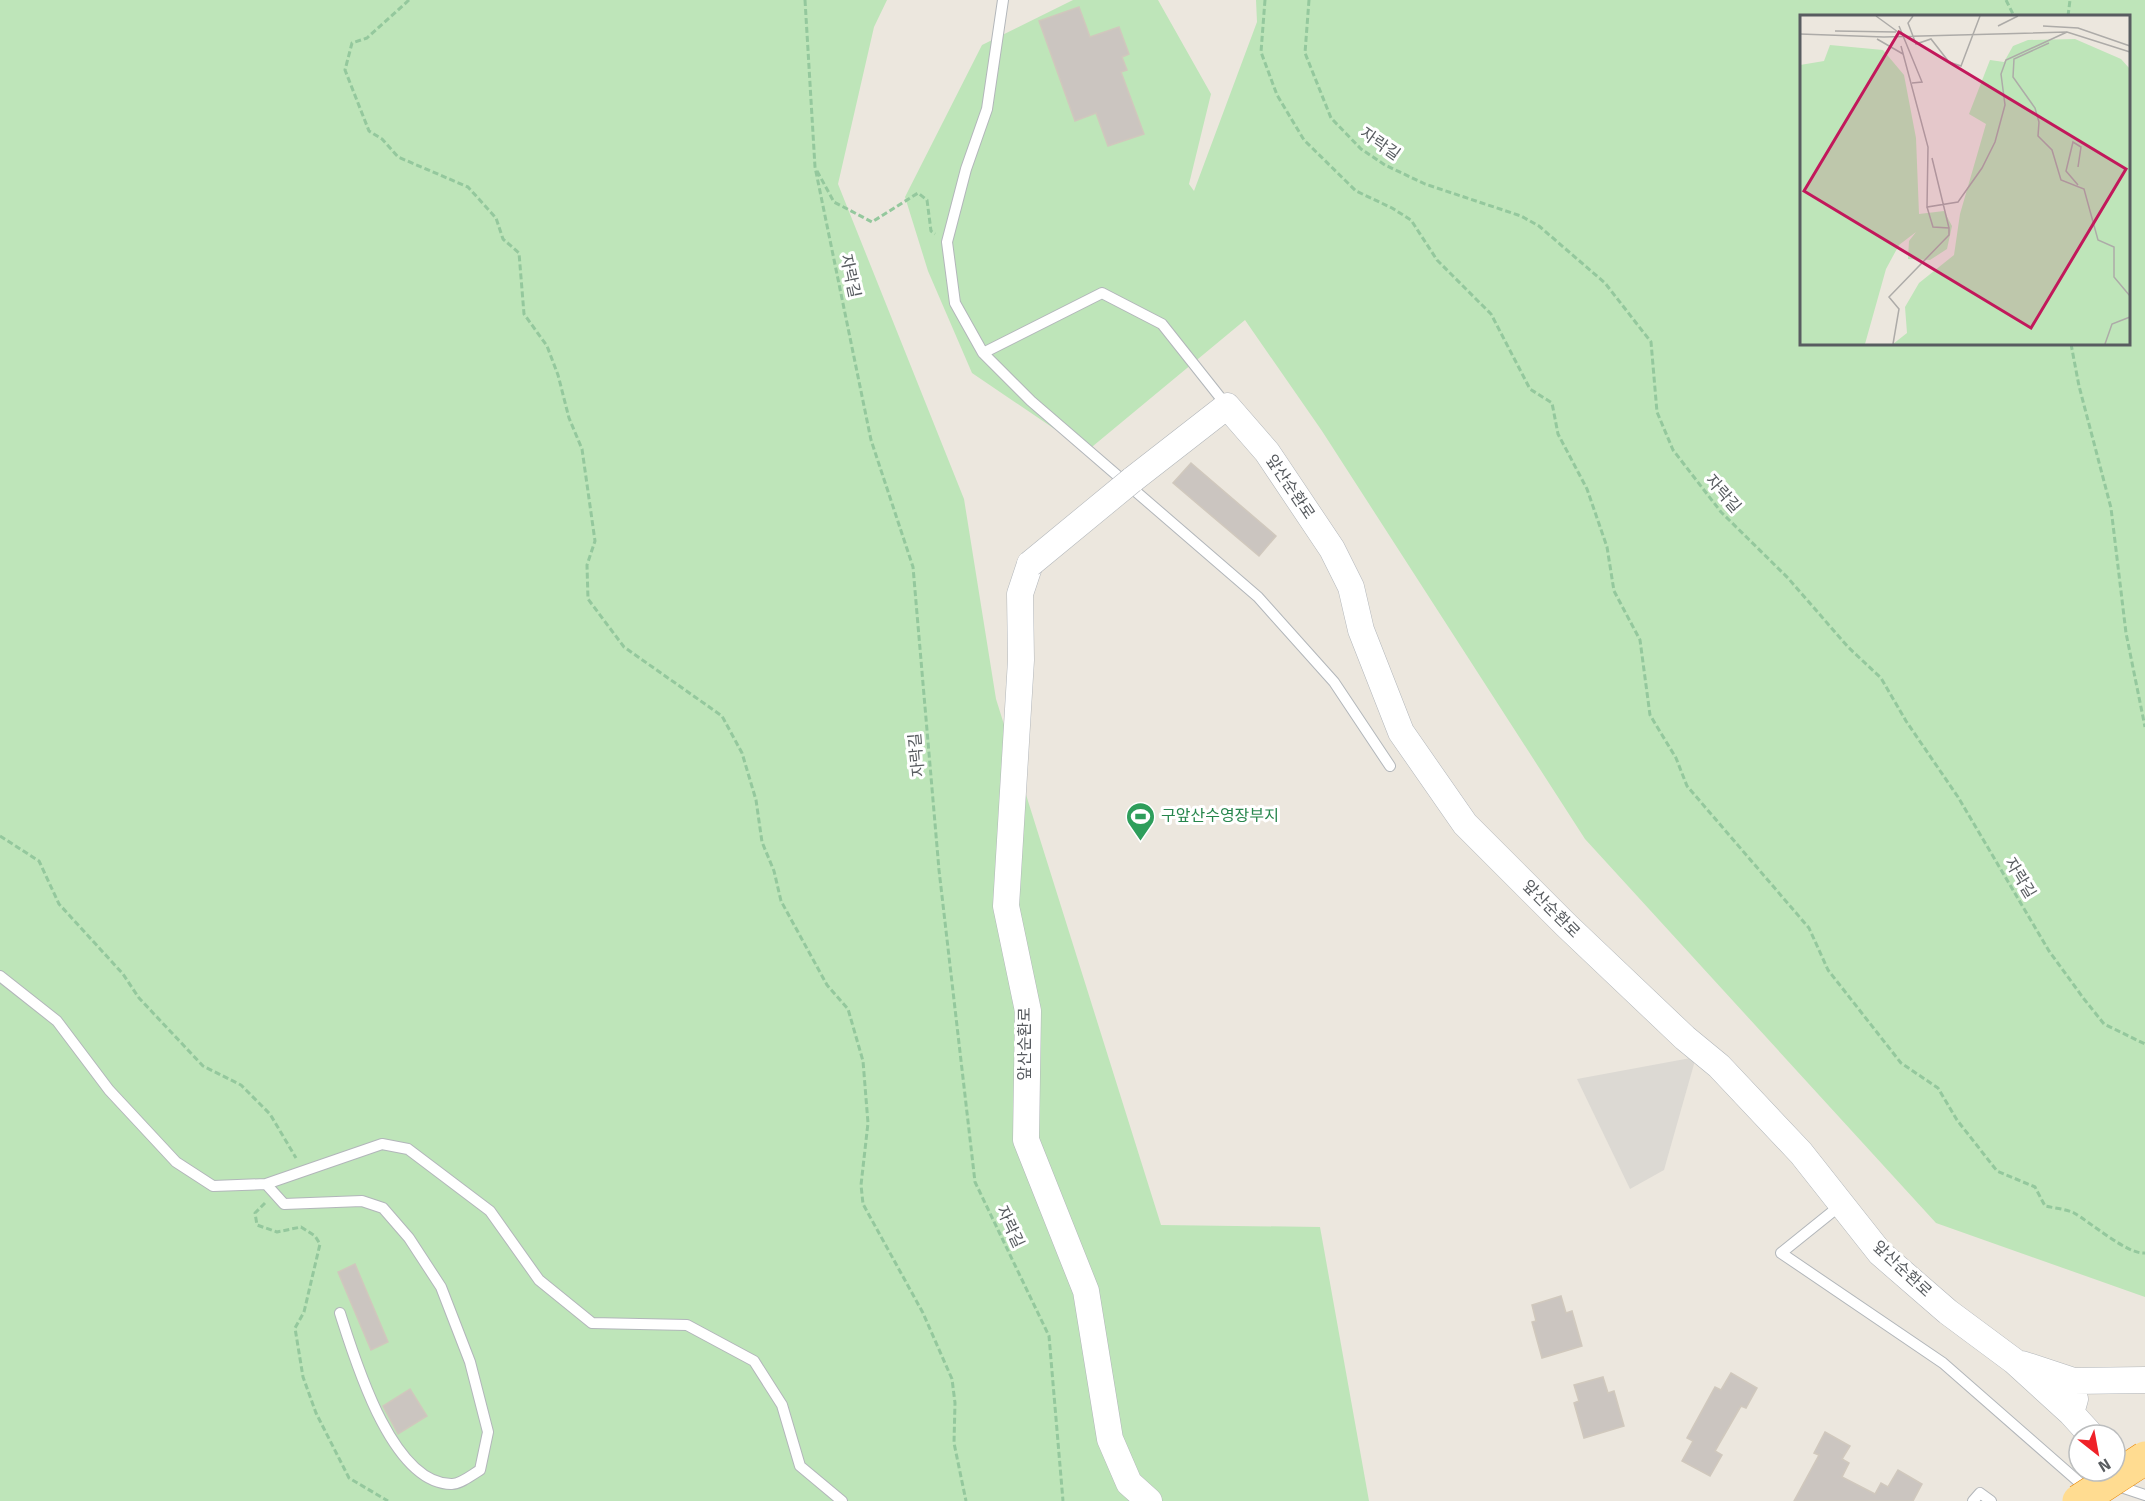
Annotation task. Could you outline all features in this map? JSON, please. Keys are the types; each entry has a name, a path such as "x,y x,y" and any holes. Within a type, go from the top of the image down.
{"highway":[{"path":"2079,1501 2145,1458"},
{"path":"2121,1501 2145,1485"}],"street":[{"name":"앞산순환로","path":"1149,1501 1129,1483 1110,1439 1086,1291 1026,1140 1028,1011 1006,906 1021,660 1020,594 1030,564 1227,406 1267,452 1332,549 1351,587 1361,630 1401,732 1466,824 1574,933 1685,1038 1719,1066 1801,1153 1880,1253 1948,1312 2014,1361 2080,1423"},
{"path":"2014,1361 2074,1381 2145,1380"},
{"path":"2071,1413 2072,1401 2096,1382"},
{"path":"2127,1465 2145,1476"}],"lane":[{"path":"1003,0 987,109 966,169 947,242 955,303 983,353 1031,401 1258,597 1334,682 1390,766"},
{"path":"983,353 1102,293 1162,324 1227,406"},
{"path":"0,976 57,1021 109,1090 176,1162 213,1186 266,1184 382,1144 408,1149 490,1211 539,1280 592,1323 687,1325 754,1361 782,1405 800,1466 843,1501"},
{"path":"266,1184 284,1204 363,1201 383,1208 409,1238 441,1287 470,1362 488,1432 480,1470 454,1484 428,1480 410,1465 392,1438 359,1377 340,1313"},
{"path":"1842,1204 1781,1253 1943,1363 2101,1501"},
{"path":"2066,1470 2145,1495"},
{"path":"1973,1501 1980,1493 1991,1501"}],"path":[{"path":"409,0 367,38 352,43 345,70 352,94 369,132 382,139 398,157 468,187 496,218 503,239 519,253 524,314 547,346 569,418 582,449 595,541 586,565 588,599 624,647 722,716 742,753 756,800 762,842 774,871 781,901 827,985 848,1009 862,1061 868,1123 861,1185 863,1204 923,1313 952,1379 955,1403 954,1443 966,1501"},
{"name":"자락길","path":"805,0 815,167 871,440 913,567 939,870 975,1182 1049,1336 1063,1501"},
{"path":"1264,0 1261,52 1277,95 1304,140 1356,191 1411,220 1437,260 1491,314 1530,389 1552,403 1558,434 1587,489 1604,538 1614,591 1640,640 1650,715 1676,758 1687,786 1809,928 1828,970 1900,1063 1938,1088 1957,1120 1997,1171 2035,1187 2045,1206 2071,1211 2127,1247 2139,1253 2145,1253"},
{"name":"자락길","path":"1309,0 1305,53 1331,118 1361,149 1385,165 1425,184 1521,216 1539,226 1605,283 1651,342 1657,412 1679,459 1721,512 1788,578 1848,647 1881,678 1906,721 1958,797 2049,951 2104,1024 2145,1044"},
{"path":"2006,0 2014,15"},
{"path":"2068,15 2070,0"},
{"path":"815,167 834,201 872,222 918,193 927,200 931,231 947,242"},
{"path":"2071,345 2079,386 2111,508 2126,633 2145,727"},
{"path":"0,836 39,861 59,904 188,1052 203,1066 240,1085 270,1114 304,1171"},
{"path":"274,1193 255,1213 257,1225 278,1232 301,1227 315,1236 320,1244 304,1312 296,1328 303,1377 316,1413 349,1478 388,1501"}],"shaded area":[{"path":"1696,1057 1664,1170 1630,1189 1577,1079"}],"green space":[{"path":"0,0 887,0 874,27 838,184 964,499 996,699 1161,1225 1320,1227 1369,1501 0,1501"},
{"path":"1073,0 1158,0 1211,94 1189,184 1194,191 1257,22 1256,0 2145,0 2145,1297 1936,1223 1585,839 1322,431 1245,320 1087,451 972,373 928,271 905,197 982,45"}],"building":[{"path":"1079,7 1090,37 1119,27 1129,54 1122,57 1127,70 1121,72 1144,134 1108,146 1096,113 1075,121 1039,21"},
{"path":"1191,463 1276,536 1259,556 1173,483"},
{"path":"355,1264 388,1342 371,1350 338,1272"},
{"path":"1561,1296 1566,1313 1572,1311 1582,1346 1542,1358 1532,1322 1536,1321 1532,1305"},
{"path":"1731,1373 1757,1388 1746,1408 1741,1406 1715,1451 1722,1455 1710,1476 1682,1461 1693,1441 1687,1438 1715,1387 1721,1390"},
{"path":"1603,1377 1608,1393 1614,1391 1624,1426 1584,1438 1574,1403 1579,1401 1574,1385"},
{"path":"410,1389 427,1416 398,1434 383,1406"},
{"path":"1825,1432 1850,1446 1842,1459 1849,1463 1842,1477 1875,1494 1881,1483 1888,1487 1898,1470 1922,1484 1913,1501 1794,1501 1819,1455 1814,1453"}],"place":[{"name":"구앞산수영장부지","path":"1140,842"}]}
